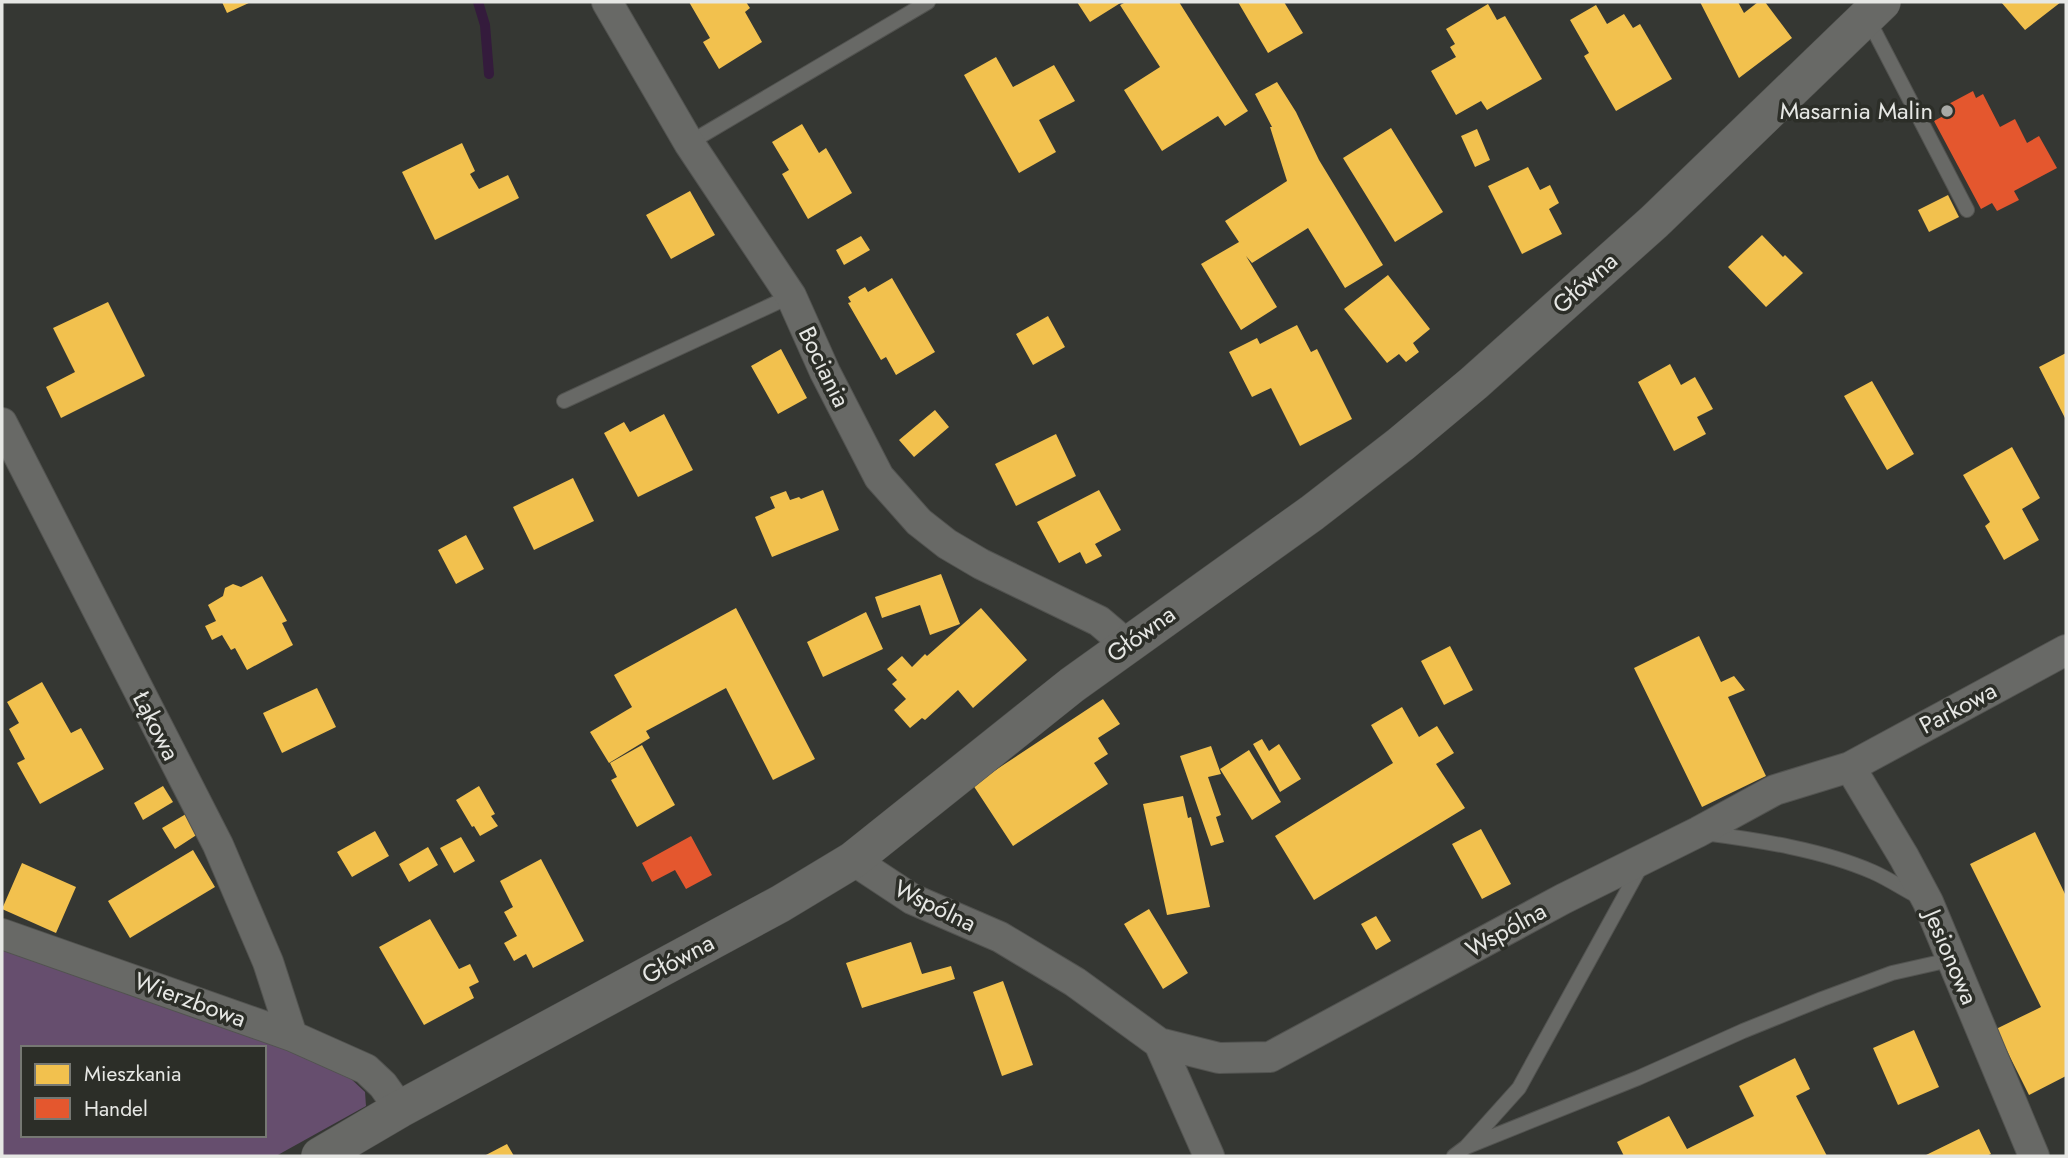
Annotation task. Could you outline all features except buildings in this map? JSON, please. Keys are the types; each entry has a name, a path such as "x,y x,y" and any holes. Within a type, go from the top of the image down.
{"street":[{"name":"Bociania","path":"607,2 689,143 791,296 825,372 879,477 919,522 947,544 981,564 1099,621 1126,644"},
{"name":"Główna","path":"320,1156 400,1109 780,904 853,860 977,759 1126,644 1312,513 1401,444 1474,383 1654,222 1874,9"},
{"name":"Łąkowa","path":"2,423 218,845 268,962 292,1037"},
{"name":"Parkowa","path":"1850,767 2066,650"},
{"name":"Wspólna","path":"853,860 912,899 1010,944 1074,982 1159,1043 1219,1058 1270,1058 1563,899 1698,832 1775,790 1850,767"},
{"name":"Jesionowa","path":"1850,767 1928,902 2034,1156"},
{"name":"Wierzbowa","path":"2,934 292,1037 366,1069 383,1085 400,1109"},
{"path":"1159,1043 1209,1156"}],"lane":[{"path":"689,143 928,2"},
{"path":"1874,9 1967,210"},
{"path":"564,401 791,296"},
{"path":"1698,832 1752,839 1813,853 1872,872 1928,902"},
{"path":"1454,1156 1466,1147 1519,1088 1645,858"},
{"path":"1466,1147 1638,1078 1822,999 1892,974 1954,959"}],"shaded area":[{"path":"2,949 299,1054 348,1076 365,1092 366,1106 276,1156 2,1156"}],"waterway":[{"path":"478,2 485,25 489,74"}],"place":[{"name":"Masarnia Malin","path":"1947,111"}]}
